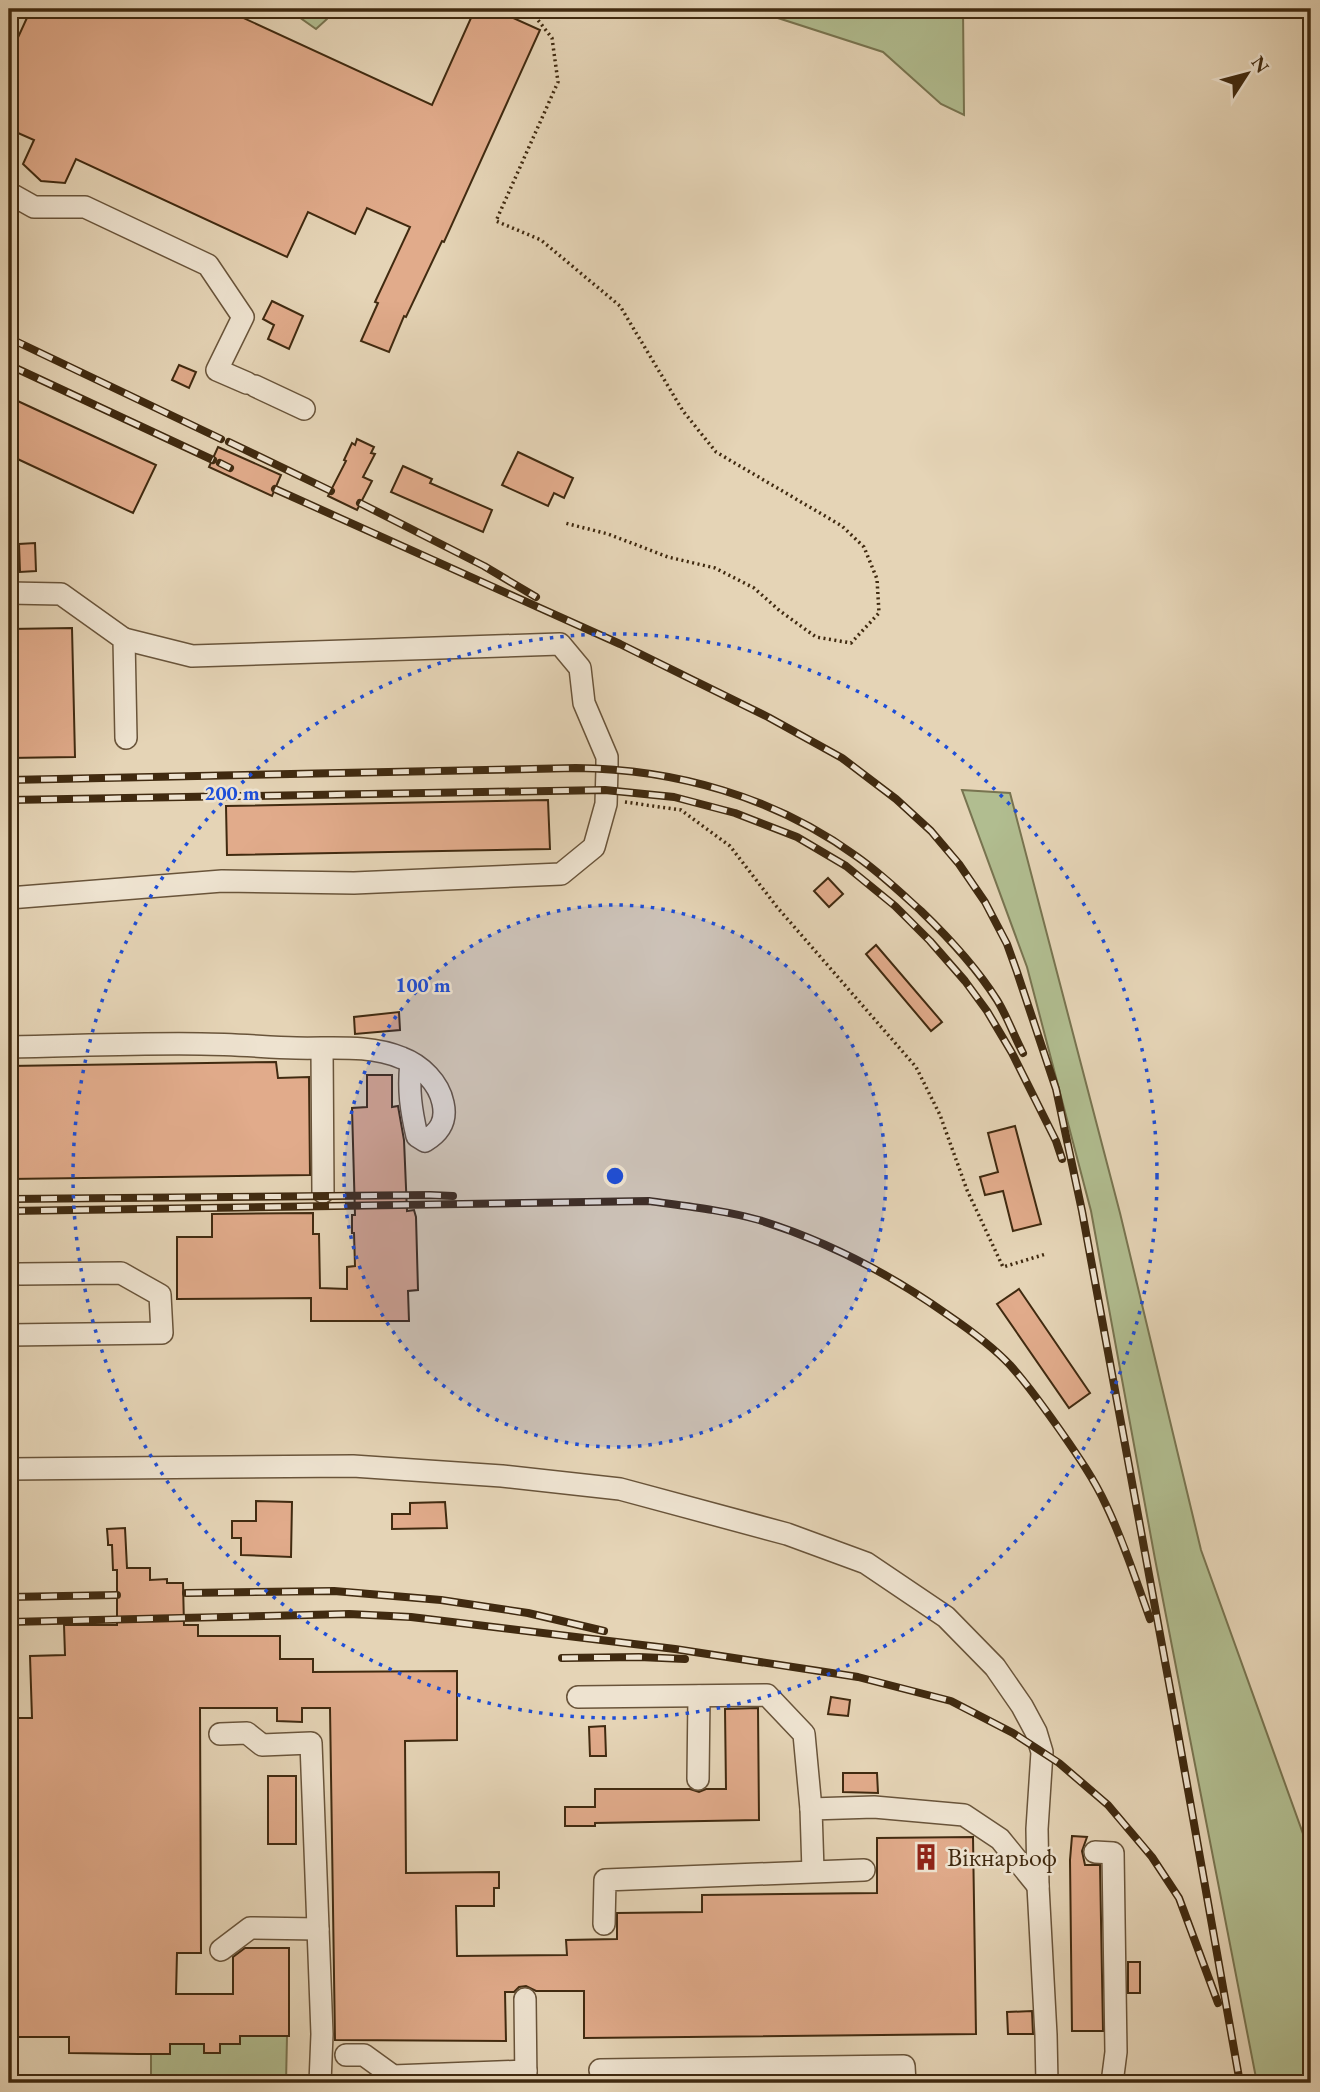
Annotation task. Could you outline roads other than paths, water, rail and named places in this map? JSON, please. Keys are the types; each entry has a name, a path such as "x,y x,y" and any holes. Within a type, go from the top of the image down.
{"lane":[{"path":"9,193 34,207 85,207 208,265 243,317 217,370 304,409"},
{"path":"9,593 61,594 124,639 192,656 560,644 580,668 584,703 607,757 606,800 594,847 561,874 354,883 222,881 9,898"},
{"path":"124,639 126,738"},
{"path":"9,1047 201,1044 369,1049 411,1063"},
{"path":"322,1049 323,1192"},
{"path":"9,1335 162,1333 160,1295 121,1273 20,1274"},
{"path":"9,1469 354,1466 620,1489 787,1534 866,1563 946,1617 995,1667 1036,1732 1042,1752 1037,1829 1047,2083"},
{"path":"578,1697 767,1695 804,1734 813,1871"},
{"path":"698,1696 698,1779"},
{"path":"220,1734 247,1733 262,1745 312,1743 322,2034 320,2083"},
{"path":"811,1809 874,1807 964,1815 1000,1839 1038,1886"},
{"path":"1095,1852 1113,1853 1116,2052 1112,2083"},
{"path":"604,1924 605,1880 864,1870"},
{"path":"221,1951 250,1928 318,1929"},
{"path":"346,2054 364,2055 393,2076 526,2077 525,1999"},
{"path":"600,2070 904,2066 905,2083"}],"railway":[{"path":"9,338 221,439"},
{"path":"9,365 213,460"},
{"path":"229,442 331,491"},
{"path":"220,463 230,468"},
{"path":"275,489 620,644 768,717 842,758 896,799 931,831 959,864 985,902 1007,944 1056,1089 1082,1211 1240,2083"},
{"path":"360,503 484,566 536,597"},
{"path":"9,780 576,768 650,774 723,790 758,802 825,835 889,882 962,953 1001,1006 1023,1053"},
{"path":"9,800 605,790 674,797 735,813 797,837 846,866 895,906 930,941 987,1011 1012,1053 1056,1141 1062,1159"},
{"path":"9,1199 453,1196"},
{"path":"9,1211 649,1201 732,1214 784,1228 833,1248 904,1286 973,1332 1010,1365 1049,1415 1096,1486 1118,1533 1150,1619"},
{"path":"186,1593 334,1591 441,1600 528,1613 604,1631"},
{"path":"9,1597 117,1595"},
{"path":"9,1622 349,1614 411,1617 675,1649 858,1677 951,1701 1013,1733 1059,1763 1108,1805 1152,1857 1179,1898 1218,2003"},
{"path":"562,1658 685,1659"}],"place":[{"name":"Вікнарьоф","path":"926,1857"}]}
